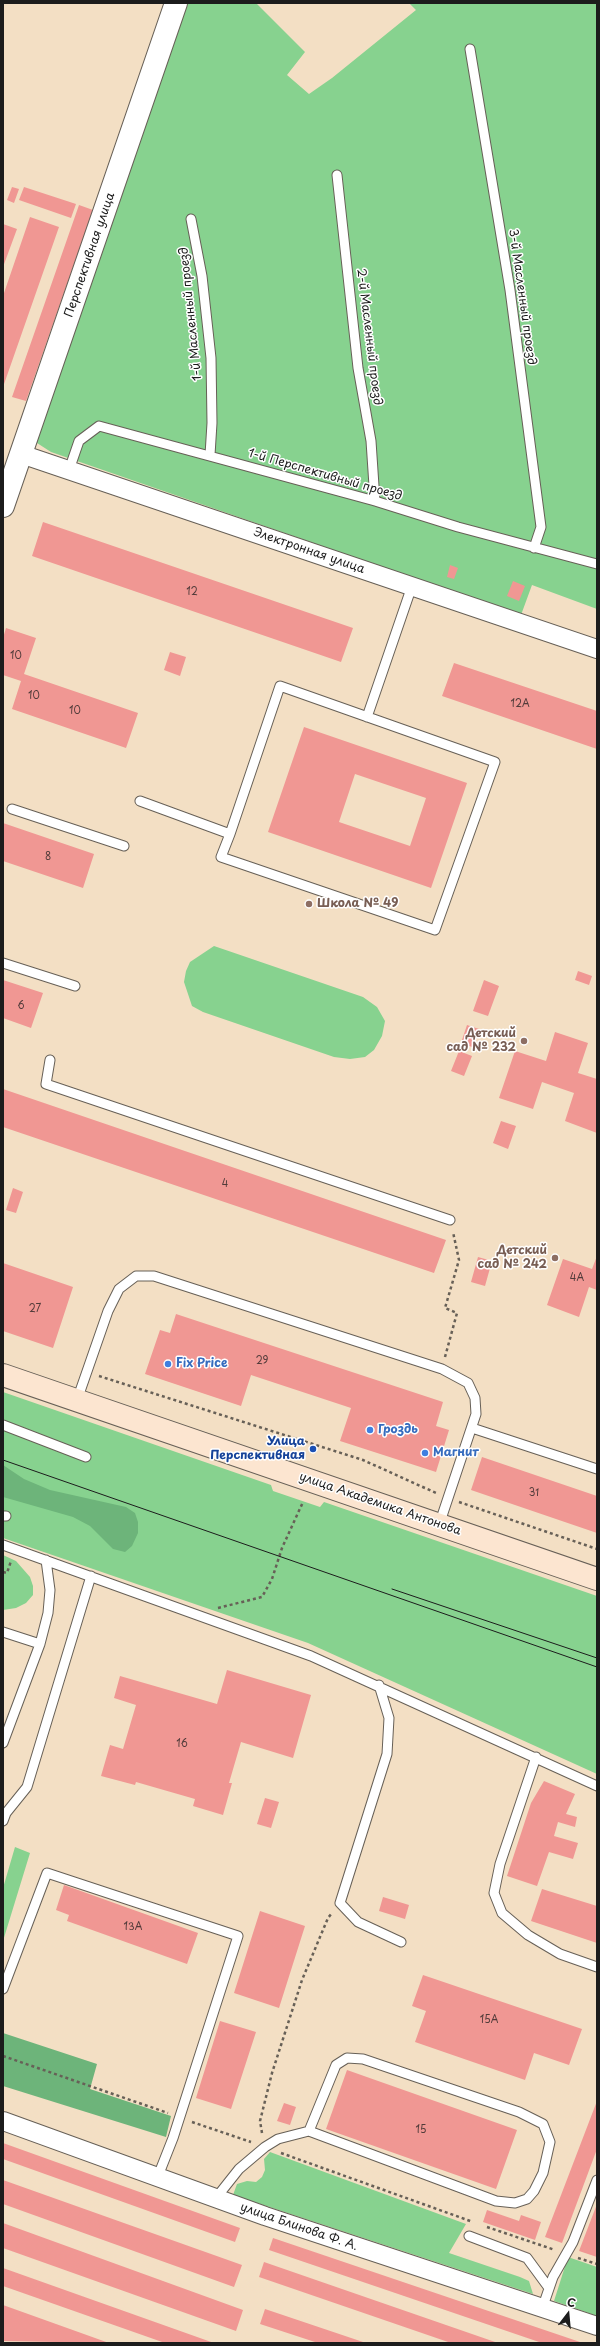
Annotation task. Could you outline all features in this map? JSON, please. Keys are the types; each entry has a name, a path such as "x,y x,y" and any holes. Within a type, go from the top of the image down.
{"main road":[{"name":"улица Академика Антонова","path":"3,1375 597,1579"}],"street":[{"name":"Перспективная улица","path":"3,506 14,463 176,3"},
{"name":"Электронная улица","path":"14,463 69,470 597,650"},
{"name":"улица Блинова Ф. А.","path":"3,2121 265,2216 597,2326"}],"lane":[{"name":"3-й Масленный проезд","path":"470,49 510,290 542,527 534,548"},
{"name":"2-й Масленный проезд","path":"337,175 358,368 371,442 375,501"},
{"name":"1-й Масленный проезд","path":"191,219 202,276 211,358 212,423 210,455"},
{"name":"1-й Перспективный проезд","path":"69,470 78,441 99,426 210,455 375,501 458,527 597,564"},
{"path":"367,717 412,586"},
{"path":"280,686 495,762 435,930 221,857 230,834 280,686"},
{"path":"140,801 230,834"},
{"path":"12,809 124,846"},
{"path":"3,963 75,986"},
{"path":"50,1060 46,1084 450,1220"},
{"path":"77,1400 108,1311 119,1289 136,1276 154,1276 442,1369 468,1383 475,1398 476,1414 439,1525"},
{"path":"3,1425 86,1457"},
{"path":"472,1428 597,1469"},
{"path":"3,1545 311,1656 379,1685 597,1786"},
{"path":"3,1743 40,1644 48,1613 50,1590 46,1560"},
{"path":"3,1821 6,1813 27,1787 90,1576"},
{"path":"3,1632 40,1644"},
{"path":"379,1685 389,1718 387,1754 340,1903 358,1922 401,1942"},
{"path":"536,1758 500,1864 494,1893 502,1913 528,1935 560,1954 597,1967"},
{"path":"3,1989 47,1873 238,1936 180,2117 158,2176"},
{"path":"216,2198 239,2169 265,2147 278,2139 309,2131 496,2201 515,2203 527,2199 534,2191 545,2168 550,2142 543,2124 519,2112 363,2059 347,2058 336,2065 309,2131"},
{"path":"542,2309 553,2277 567,2254 597,2180"},
{"path":"469,2236 527,2258 549,2288"}],"path":[{"path":"448,1343 457,1313 445,1308 459,1260 450,1220"},
{"path":"87,1372 363,1460 448,1498 597,1549"},
{"path":"211,1606 219,1608 262,1597 272,1579 282,1548 304,1502"},
{"path":"3,1572 7,1573 14,1549"},
{"path":"265,2147 260,2121 272,2074 302,1980 328,1918 340,1903"},
{"path":"3,2056 265,2147 478,2224"},
{"path":"486,2227 597,2264"}],"green space":[{"path":"188,3 256,3 305,52 287,75 309,94 332,78 416,10 409,3 597,3 597,609 532,585 521,615 51,452 37,443 37,430"},
{"path":"214,946 363,997 377,1007 385,1021 382,1036 374,1050 365,1057 350,1059 334,1057 203,1012 192,1006 184,982 186,971 190,962"},
{"path":"3,1392 271,1485 273,1491 320,1507 324,1502 597,1596 597,1774 308,1643 3,1538"},
{"path":"3,1465 24,1479 50,1490 126,1507 135,1513 138,1522 138,1533 132,1546 125,1552 113,1549 90,1526 73,1517 3,1497"},
{"path":"3,1555 16,1561 30,1577 33,1586 33,1595 26,1603 16,1608 3,1610"},
{"path":"15,1847 30,1853 3,1941 3,1888"},
{"path":"3,2033 97,2064 90,2089 171,2116 166,2137 3,2086"},
{"path":"270,2152 466,2224 449,2253 529,2281 533,2294 233,2195 237,2184 247,2181 256,2182 262,2177 265,2170 264,2159"},
{"path":"568,2257 597,2267 597,2316 554,2301"}],"building":[{"path":"12,187 19,189 14,203 7,200"},
{"path":"24,187 76,204 71,218 19,200"},
{"path":"79,205 93,210 26,401 12,397"},
{"path":"30,217 59,227 3,387 3,296"},
{"path":"3,224 17,229 3,267"},
{"path":"43,522 353,628 341,662 32,556"},
{"path":"450,565 458,568 454,579 447,577"},
{"path":"513,581 525,586 519,601 507,596"},
{"path":"6,628 36,638 24,674 138,713 126,748 12,709 21,681 3,675 3,638"},
{"path":"170,652 186,657 180,676 164,670"},
{"path":"454,663 597,711 597,749 442,696"},
{"path":"304,727 467,783 431,888 268,832","holes":["355,774 426,798 410,846 339,822"]},
{"path":"3,823 94,854 83,888 3,861"},
{"path":"578,971 592,976 589,985 575,980"},
{"path":"3,980 43,993 31,1028 3,1018"},
{"path":"484,980 499,986 488,1016 473,1011"},
{"path":"467,1025 479,1029 472,1047 461,1043"},
{"path":"555,1032 588,1043 578,1073 597,1079 597,1133 565,1121 574,1093 542,1082 533,1109 499,1098 515,1051 546,1061"},
{"path":"459,1051 472,1056 464,1076 451,1071"},
{"path":"3,1089 446,1240 434,1273 3,1127"},
{"path":"501,1121 516,1126 508,1149 493,1143"},
{"path":"13,1188 23,1192 16,1213 6,1210"},
{"path":"597,1256 597,1290 589,1287 579,1317 547,1305 563,1259 592,1269"},
{"path":"478,1257 492,1261 485,1286 471,1282"},
{"path":"3,1263 73,1287 53,1348 3,1331"},
{"path":"176,1314 443,1402 436,1426 449,1430 436,1472 340,1441 351,1408 251,1375 241,1406 145,1374 160,1330 170,1333"},
{"path":"482,1457 597,1496 597,1533 471,1490"},
{"path":"227,1670 311,1695 293,1758 241,1742 229,1783 232,1783 223,1815 193,1806 195,1799 136,1782 135,1785 101,1776 110,1745 123,1749 136,1705 114,1698 120,1676 217,1704"},
{"path":"544,1781 575,1794 566,1814 577,1817 575,1827 558,1822 554,1836 578,1843 573,1859 549,1852 537,1886 507,1876 531,1803"},
{"path":"265,1798 279,1802 271,1828 257,1824"},
{"path":"64,1885 198,1933 187,1964 67,1921 69,1915 56,1910"},
{"path":"542,1889 597,1906 597,1943 531,1921"},
{"path":"383,1897 409,1905 405,1919 379,1911"},
{"path":"260,1911 305,1926 279,2008 234,1993"},
{"path":"423,1975 582,2029 569,2065 534,2053 525,2080 415,2042 426,2011 412,2006"},
{"path":"220,2021 256,2032 231,2109 196,2098"},
{"path":"347,2070 517,2130 496,2189 326,2129"},
{"path":"597,2101 597,2149 562,2243 545,2237"},
{"path":"284,2103 296,2107 290,2125 277,2121"},
{"path":"3,2143 240,2228 235,2242 3,2159"},
{"path":"3,2180 242,2265 234,2287 3,2204"},
{"path":"597,2204 597,2257 579,2251"},
{"path":"487,2210 519,2221 521,2215 541,2222 535,2240 483,2222"},
{"path":"3,2223 243,2310 236,2331 3,2248"},
{"path":"273,2238 583,2343 542,2343 269,2250"},
{"path":"264,2262 498,2343 451,2343 259,2277"},
{"path":"3,2268 214,2343 165,2343 3,2286"},
{"path":"3,2305 109,2343 3,2341"},
{"path":"265,2309 366,2343 318,2343 260,2324"}],"tram line":[{"path":"3,1460 597,1667"},
{"path":"392,1589 597,1658"}],"place":[{"name":"Школа № 49","path":"309,904"},
{"name":"Детский сад № 232","path":"524,1041"},
{"name":"Детский сад № 242","path":"555,1258"},
{"name":"Fix Price","path":"168,1364"},
{"name":"Гроздь","path":"370,1430"},
{"name":"Улица Перспективная","path":"313,1449"},
{"name":"Магнит","path":"425,1453"}]}
